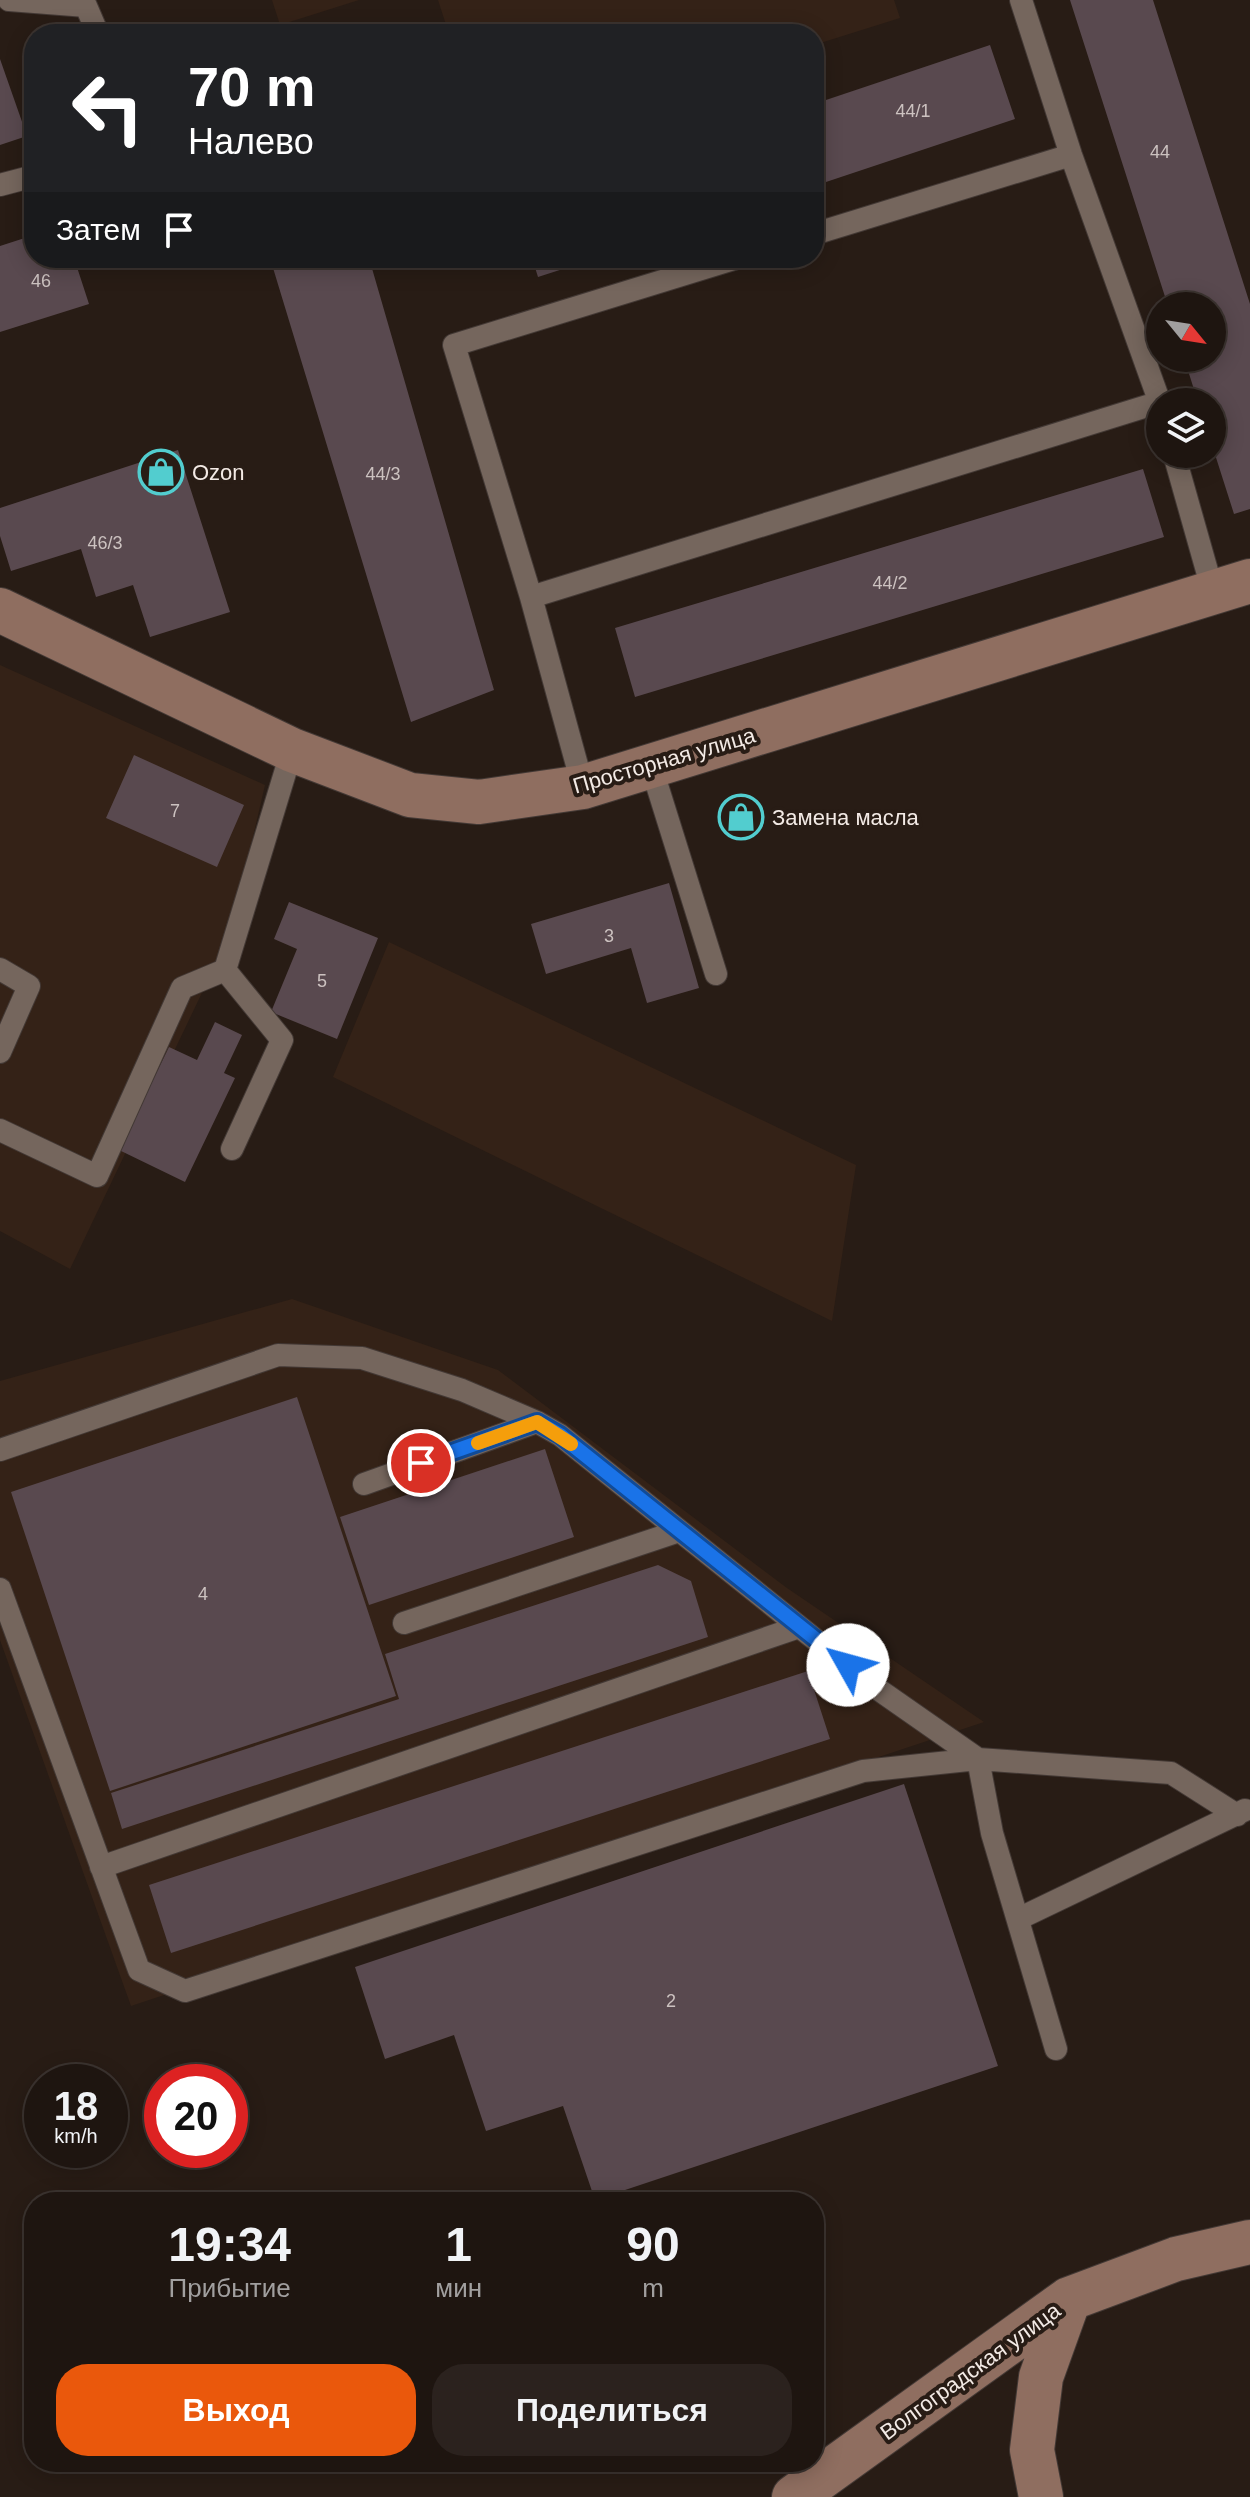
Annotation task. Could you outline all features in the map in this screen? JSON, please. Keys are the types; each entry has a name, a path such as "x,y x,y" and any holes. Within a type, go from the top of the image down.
{"street":[{"name":"Просторная улица","path":"0,610 292,750 410,795 479,802 583,787 1231,587"},
{"name":"Волгоградская улица","path":"794,2497 1069,2299 1176,2259 1250,2242"},
{"path":"1041,2497 1032,2450 1041,2377 1069,2299"}],"lane":[{"path":"9,0 86,6 94,24"},
{"path":"1021,0 1071,155 1155,388"},
{"path":"824,231 1071,155"},
{"path":"0,185 24,179"},
{"path":"583,787 531,597 454,345 704,268"},
{"path":"531,597 1146,406"},
{"path":"1180,468 1231,587"},
{"path":"225,970 292,750"},
{"path":"651,766 716,974"},
{"path":"0,969 29,986 0,1052"},
{"path":"0,1130 97,1176 182,988 225,970"},
{"path":"225,970 282,1040 232,1149"},
{"path":"0,1450 278,1355 362,1358 462,1390 560,1435 872,1685 978,1759 992,1833 1056,2049"},
{"path":"364,1484 537,1422"},
{"path":"404,1623 679,1531"},
{"path":"0,1589 139,1970 185,1991 863,1771 978,1759 1171,1773 1244,1811"},
{"path":"101,1867 799,1627"},
{"path":"1018,1919 1244,1811"}],"shaded area":[{"path":"272,0 359,0 283,24 280,24"},
{"path":"438,0 894,0 900,18 824,42 824,24 446,24"},
{"path":"0,665 265,785 231,932 70,1269 0,1231"},
{"path":"389,942 856,1165 832,1321 333,1077"},
{"path":"292,1299 498,1370 787,1588 984,1722 131,2006 0,1640 0,1381"}],"building":[{"path":"1070,0 1153,0 1250,304 1250,509 1234,514 1219,468 1226,468 1226,388 1194,388 1188,372 1226,372 1226,292 1164,292"},
{"path":"990,45 1015,119 824,183 824,101"},
{"path":"0,59 24,127 24,137 0,145"},
{"path":"24,238 24,268 77,268 89,304 0,332 0,246"},
{"path":"273,268 372,268 494,690 411,722"},
{"path":"535,268 566,268 538,277"},
{"path":"178,450 230,612 150,637 133,585 96,597 81,549 11,571 0,536 0,508"},
{"path":"1143,469 1164,537 635,697 615,628"},
{"path":"134,755 244,805 217,867 106,818"},
{"path":"669,883 699,988 647,1003 631,948 546,974 531,924"},
{"path":"289,902 378,938 337,1039 271,1012 297,949 274,939"},
{"path":"215,1022 242,1035 224,1073 235,1078 185,1182 119,1150 169,1047 197,1060"},
{"path":"297,1397 396,1696 110,1791 11,1492"},
{"path":"545,1449 574,1537 369,1605 340,1517"},
{"path":"658,1565 691,1581 708,1637 122,1829 111,1793 399,1699 385,1654"},
{"path":"808,1671 830,1739 171,1953 149,1885"},
{"path":"904,1784 998,2066 619,2192 592,2192 563,2106 486,2131 454,2035 385,2059 355,1967"}],"slow traffic":[{"path":"478,1443 537,1422 571,1444"}],"place":[{"name":"Ozon","path":"161,472"},
{"name":"Замена масла","path":"741,817"}],"route":[{"path":"421,1463 537,1422 560,1435 848,1665"}]}
